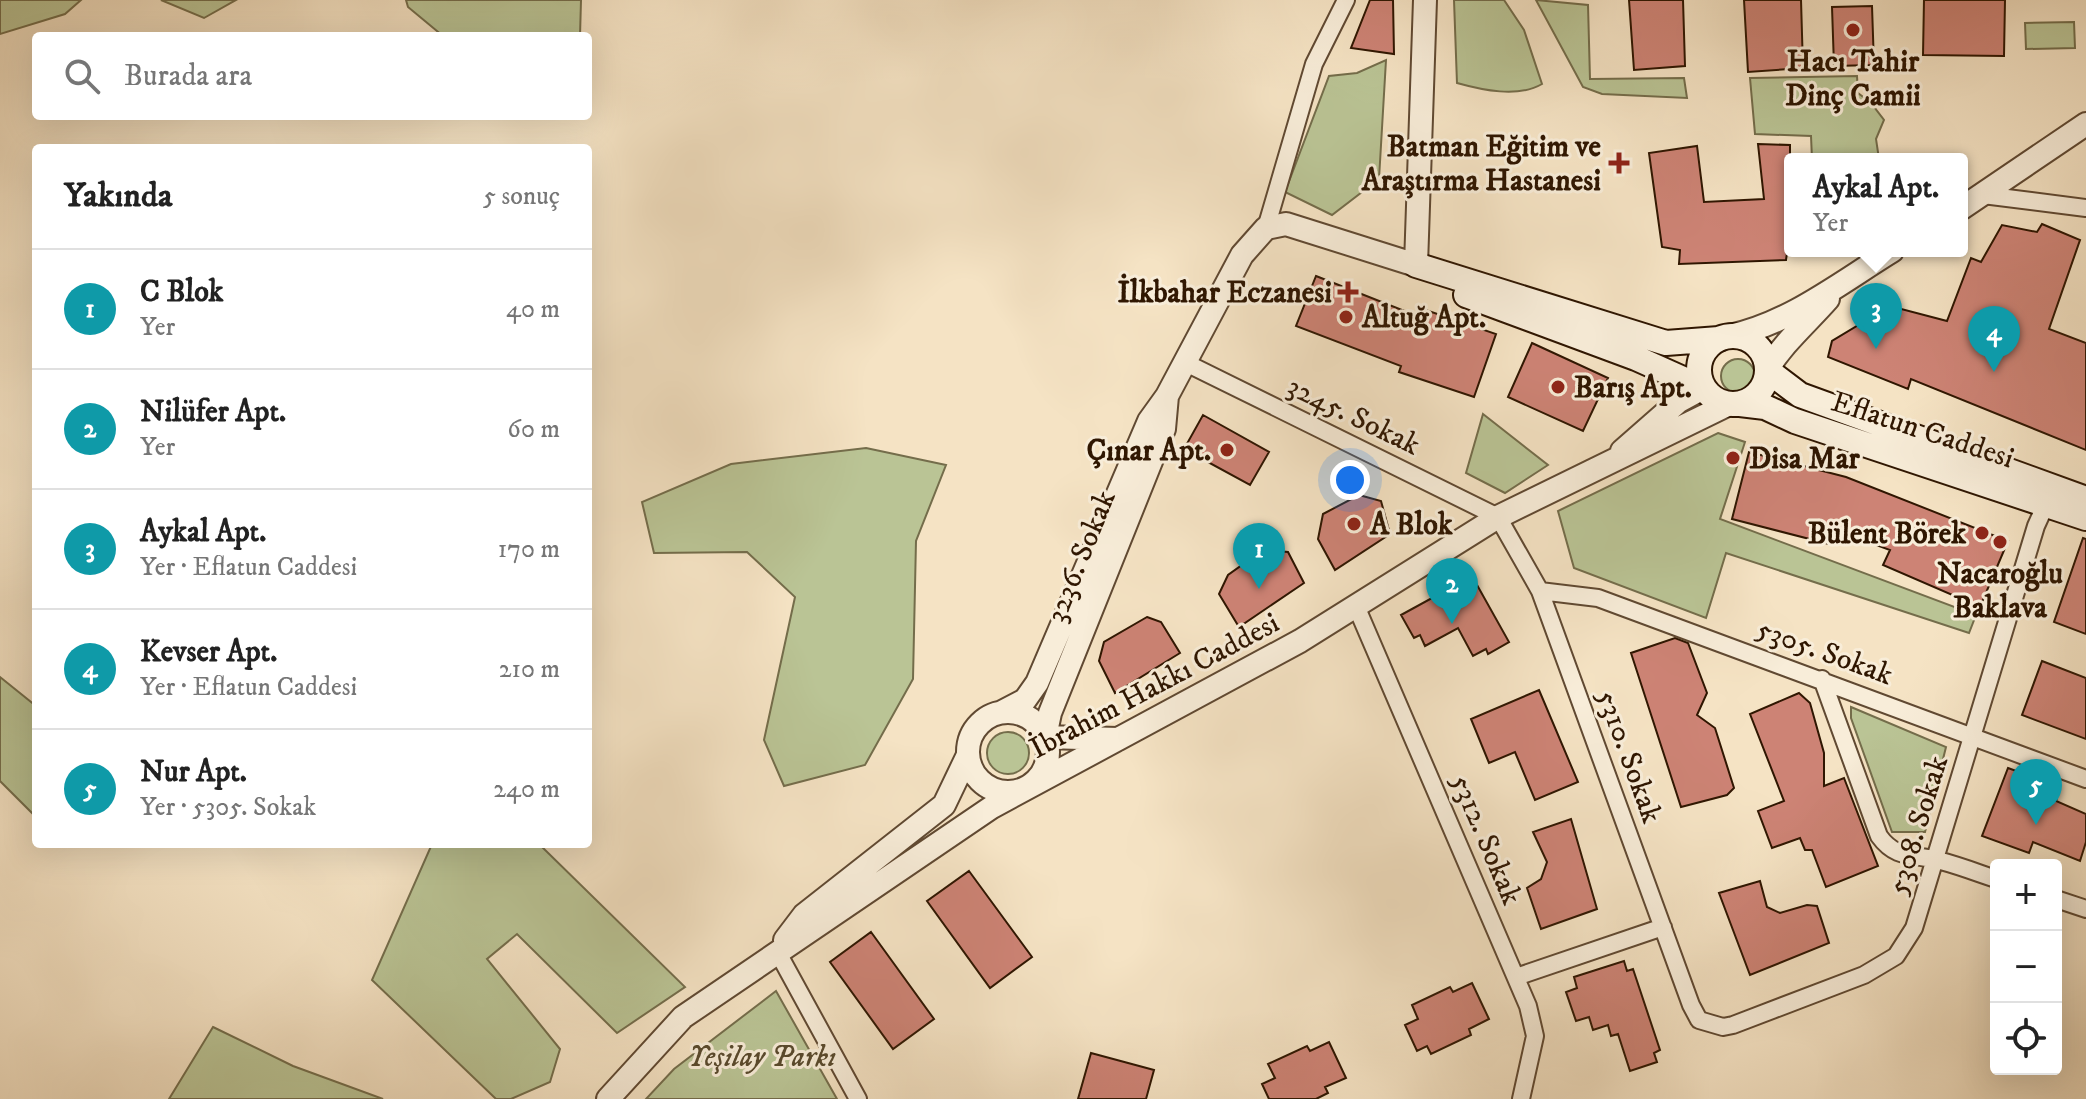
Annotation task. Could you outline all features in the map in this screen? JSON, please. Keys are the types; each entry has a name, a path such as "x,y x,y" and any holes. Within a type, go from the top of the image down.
{"main road":[{"path":"1416,265 1666,343 1725,338 1752,342 1760,349 1767,370 1760,392 1735,404 1719,402 1703,388 1636,358 1464,295 1416,265"},
{"path":"1703,388 1699,377 1702,354 1725,338"},
{"name":"Eflatun Caddesi","path":"1767,370 1800,395 2086,499"},
{"name":"Eflatun Caddesi","path":"1735,404 1765,407 1795,421 2086,518"}],"street":[{"path":"1346,0 1314,64 1266,228 1286,224 1416,265 1425,0"},
{"path":"1968,204 2086,124"},
{"path":"1983,195 2086,208"},
{"name":"3236. Sokak","path":"1002,712 1025,700 1037,683 1149,421 1186,363 1242,255 1266,228"},
{"path":"1725,338 1756,330 1797,311 1882,257"},
{"path":"1767,370 1780,348 1803,328 1841,282"},
{"name":"3245. Sokak","path":"1186,363 1498,517"},
{"path":"1609,462 1679,401 1703,388"},
{"name":"3236. Sokak","path":"1045,737 1055,700 1164,429 1167,396"},
{"path":"1609,462 1735,404"},
{"name":"İbrahim Hakkı Caddesi","path":"608,1099 683,1017 777,951 1032,784 1119,739 1356,606 1498,517 1609,462"},
{"name":"5308. Sokak","path":"1699,1020 1723,1027 1733,1025 1864,975 1896,956 1914,928 1937,859 2036,526 2046,504"},
{"name":"5310. Sokak","path":"1498,517 1540,591 1699,1020"},
{"name":"5305. Sokak","path":"1540,591 1598,598 2086,779"},
{"name":"5312. Sokak","path":"1356,606 1528,1006 1535,1036 1521,1099"},
{"path":"1822,679 1879,836 1889,850 1905,857 1937,859 1990,877"},
{"path":"1002,712 1028,717 1045,737 1047,763 1032,784 1010,793 986,787 970,769 967,745 979,724 1002,712"},
{"path":"1045,737 1119,739"},
{"name":"İbrahim Hakkı Caddesi","path":"777,951 804,915 944,805 967,757"},
{"path":"2062,901 2086,909"},
{"path":"1516,977 1663,927"},
{"path":"777,951 858,1099"}],"green space":[{"path":"0,0 81,0 65,14 0,34"},
{"path":"161,0 236,0 204,18"},
{"path":"406,0 581,0 580,32 438,32 408,7"},
{"path":"1454,0 1504,0 1524,30 1542,84 1511,92 1457,83"},
{"path":"1536,0 1588,5 1590,79 1684,78 1687,98 1602,94 1583,87"},
{"path":"2074,22 2075,48 2026,49 2025,23"},
{"path":"1386,60 1379,179 1332,215 1285,192 1329,76 1357,73"},
{"path":"1857,76 1858,93 1871,103 1884,120 1876,139 1878,153 1812,153 1811,136 1755,134 1750,78"},
{"path":"1738,359 1750,364 1755,376 1750,388 1738,393 1726,388 1721,376 1726,364"},
{"path":"1483,414 1548,465 1505,493 1466,473"},
{"path":"1718,433 1745,442 1720,519 1976,615 1969,633 1726,553 1706,618 1574,568 1558,511"},
{"path":"866,448 946,465 916,541 913,679 865,765 784,786 764,740 795,597 747,552 654,553 642,502 731,464"},
{"path":"0,677 32,703 32,813 0,781"},
{"path":"1851,707 1946,747 1925,832 1892,832 1851,718"},
{"path":"1008,732 1023,738 1029,753 1023,768 1008,774 993,768 987,753 993,738"},
{"path":"430,848 543,848 685,987 617,1033 517,934 487,959 560,1049 550,1082 511,1099 496,1099 372,980"},
{"name":"Yeşilay Parkı","path":"776,991 837,1099 646,1099 674,1069"},
{"path":"213,1027 293,1066 383,1099 169,1099"}],"building":[{"path":"1370,0 1393,0 1394,54 1351,48"},
{"path":"1629,0 1683,0 1685,66 1634,70"},
{"path":"1744,0 1801,0 1803,68 1748,72"},
{"path":"1924,0 2005,0 2004,56 1923,55"},
{"name":"Hacı Tahir Dinç Camii","path":"1872,6 1874,65 1834,66 1832,7"},
{"path":"1758,144 1790,145 1790,153 1784,153 1786,260 1679,264 1680,250 1662,247 1649,153 1697,146 1704,202 1764,199"},
{"path":"2042,224 2080,240 2049,329 2086,343 2086,450 1911,379 1908,389 1828,357 1832,341 1890,306 1947,321 1971,258 1981,262 2002,225 2037,232"},
{"path":"1316,276 1417,316 1420,308 1496,334 1474,397 1399,372 1401,366 1296,326"},
{"name":"Barış Apt.","path":"1532,343 1608,378 1583,431 1508,397"},
{"name":"Çınar Apt.","path":"1203,415 1269,452 1250,485 1184,449"},
{"path":"1749,452 1846,477 2008,541 1980,607 1883,565 1890,550 1833,529 1829,544 1732,519"},
{"name":"A Blok","path":"1359,495 1381,501 1390,534 1335,570 1318,539 1323,514"},
{"path":"2083,538 2086,539 2086,634 2054,622"},
{"path":"1263,550 1288,552 1304,583 1239,627 1219,594 1228,575"},
{"path":"1472,576 1509,642 1488,654 1486,649 1473,656 1458,628 1425,646 1420,635 1414,638 1401,615"},
{"path":"1147,617 1161,622 1180,653 1115,693 1099,661 1104,642"},
{"path":"1675,638 1688,643 1707,693 1697,715 1715,728 1734,788 1727,795 1681,807 1631,653"},
{"path":"2042,661 2086,678 2086,739 2022,715"},
{"path":"1539,690 1578,782 1535,800 1515,752 1489,763 1471,719"},
{"path":"1799,693 1810,703 1824,753 1824,786 1844,778 1878,866 1826,887 1812,850 1805,850 1800,838 1772,848 1758,811 1784,801 1750,714"},
{"path":"2008,768 2060,787 2056,801 2086,814 2086,842 2080,861 2033,842 2029,853 1982,836"},
{"path":"1571,819 1597,909 1541,929 1527,888 1541,879 1547,862 1533,832"},
{"path":"969,871 1032,957 990,988 927,901"},
{"path":"1760,881 1767,907 1780,913 1807,905 1817,906 1829,943 1750,975 1719,893"},
{"path":"871,932 934,1019 893,1049 830,962"},
{"path":"1624,961 1627,971 1633,969 1660,1050 1654,1053 1657,1062 1630,1071 1618,1034 1611,1036 1608,1025 1593,1030 1589,1017 1576,1021 1566,992 1577,988 1574,977"},
{"path":"1472,983 1489,1019 1469,1029 1471,1035 1431,1054 1427,1046 1417,1051 1405,1025 1418,1019 1412,1005 1450,987 1453,992"},
{"path":"1329,1042 1346,1078 1325,1087 1328,1093 1316,1099 1269,1099 1262,1084 1275,1078 1268,1064 1307,1046 1310,1051"},
{"path":"1091,1053 1154,1070 1146,1099 1078,1099"}],"place":[{"name":"Hacı Tahir Dinç Camii","path":"1853,30"},
{"name":"Batman Eğitim ve Araştırma Hastanesi","path":"1619,163"},
{"name":"İlkbahar Eczanesi","path":"1348,292"},
{"name":"Altuğ Apt.","path":"1346,317"},
{"name":"Aykal Apt.","path":"1876,349"},
{"name":"Kevser Apt.","path":"1994,372"},
{"name":"Barış Apt.","path":"1558,387"},
{"name":"Çınar Apt.","path":"1227,450"},
{"name":"Disa Mar","path":"1733,458"},
{"name":"A Blok","path":"1354,524"},
{"name":"Bülent Börek","path":"1982,533"},
{"name":"Nacaroğlu Baklava","path":"2000,542"},
{"name":"C Blok","path":"1259,589"},
{"name":"Nilüfer Apt.","path":"1452,624"},
{"name":"Nur Apt.","path":"2036,825"}]}
